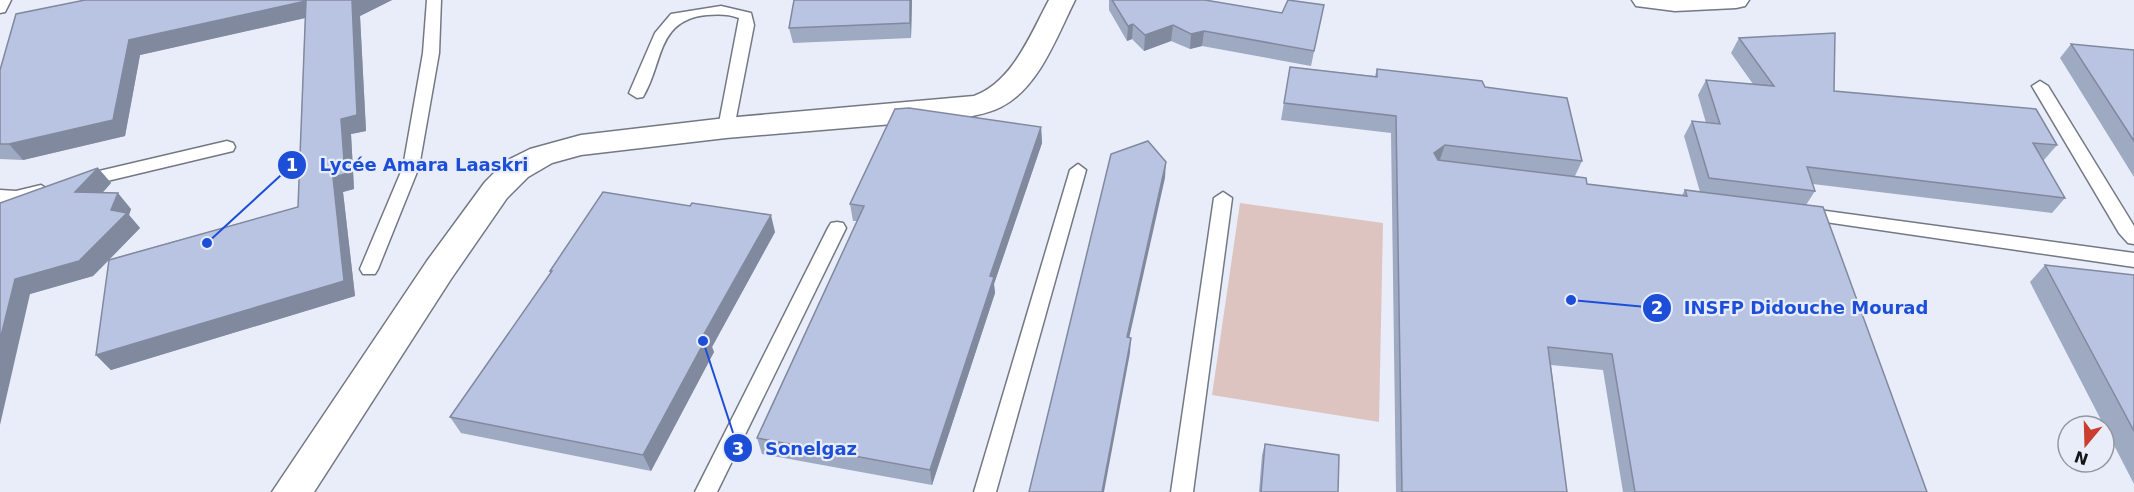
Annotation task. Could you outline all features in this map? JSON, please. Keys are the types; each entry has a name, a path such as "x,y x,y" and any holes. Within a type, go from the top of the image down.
{"street":[{"path":"292,492 439,270 495,190 517,169 541,156 582,146 726,128 964,108 991,100 1009,86 1033,55 1062,0"},
{"path":"1645,0 1675,3 1736,0"}],"lane":[{"path":"0,9 4,0"},
{"path":"369,269 411,167 431,53 434,0"},
{"path":"637,93 662,33 676,17 716,12 740,13 746,16 747,25 726,128"},
{"path":"2040,86 2125,228 2134,238"},
{"path":"0,196 16,197 226,147"},
{"path":"985,492 1078,170"},
{"path":"1182,492 1223,198"},
{"path":"1783,211 2134,260"},
{"path":"706,492 837,228"}],"shaded area":[{"path":"1240,203 1383,223 1379,422 1212,395"}],"building":[{"path":"85,0 353,0 357,115 341,119 345,174 333,177 344,281 96,355 109,260 298,207 306,1 129,40 113,120 9,144 0,144 0,70 16,14"},
{"path":"794,0 910,0 910,23 789,28"},
{"path":"1112,0 1205,0 1282,13 1288,0 1324,5 1314,51 1204,31 1191,34 1173,25 1145,35 1133,24 1128,26"},
{"path":"1835,33 1834,91 2036,109 2057,145 2033,143 2065,198 1807,167 1815,191 1709,178 1692,121 1720,124 1706,80 1774,86 1739,38"},
{"path":"2071,44 2134,50 2134,141"},
{"path":"1290,67 1377,77 1377,69 1482,81 1485,87 1567,98 1582,161 1445,145 1434,153 1438,160 1586,178 1587,184 1687,196 1685,190 1823,207 1927,492 1635,492 1612,354 1548,347 1567,492 1402,492 1396,116 1284,103"},
{"path":"909,108 1041,127 990,276 994,277 930,470 757,438 864,206 850,204 895,109"},
{"path":"1148,141 1166,162 1127,337 1131,338 1102,492 1029,492 1111,154"},
{"path":"98,168 75,192 118,193 111,210 127,213 79,261 15,279 0,340 0,203"},
{"path":"603,192 690,206 692,203 771,215 704,334 708,335 643,455 450,417 552,271 550,271"},
{"path":"2045,265 2134,275 2134,431"},
{"path":"1265,444 1339,455 1338,492 1261,492"}],"place":[{"name":"Lycée Amara Laaskri","path":"207,243"},
{"name":"INSFP Didouche Mourad","path":"1571,300"},
{"name":"Sonelgaz","path":"703,341"}]}
